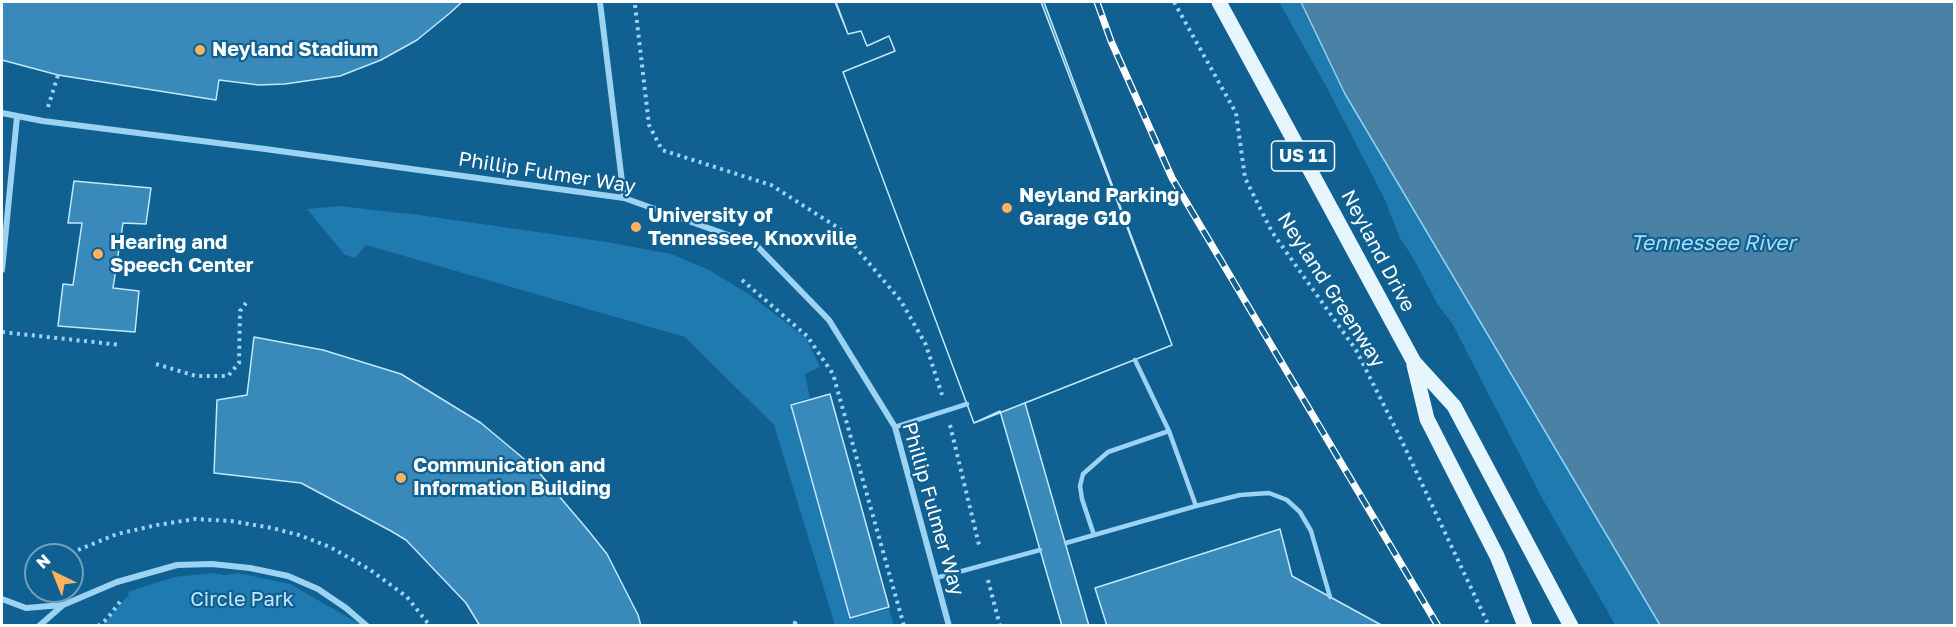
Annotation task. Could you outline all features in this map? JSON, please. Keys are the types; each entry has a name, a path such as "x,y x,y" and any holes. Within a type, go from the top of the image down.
{"main road":[{"name":"Neyland Drive","path":"1220,2 1414,362 1454,406 1571,626"},
{"name":"Neyland Drive","path":"1414,362 1427,419 1497,556 1525,626"}],"street":[{"path":"600,2 624,198"},
{"name":"Phillip Fulmer Way","path":"2,113 17,117 624,198 756,245 829,320 895,427 949,626"},
{"path":"2,270 17,117"},
{"path":"39,626 63,605 117,582 177,565 212,564 250,568 288,576 318,589 367,626"},
{"path":"2,599 26,608 63,605"}],"lane":[{"path":"1135,360 1169,431 1196,506"},
{"path":"895,427 967,404"},
{"path":"1094,535 1082,499 1080,486 1083,474 1108,452 1169,431"},
{"path":"1065,543 1240,495 1269,493 1287,500 1300,512 1311,531 1330,597"},
{"path":"936,578 985,567 1040,550"}],"path":[{"name":"Neyland Greenway","path":"1174,2 1236,113 1245,178 1272,232 1356,350 1399,435 1489,626"},
{"path":"635,5 649,125 662,150 771,185 840,229 901,301 926,345 947,411 1000,626"},
{"path":"47,110 58,75"},
{"path":"742,280 807,336 833,374 904,626"},
{"path":"156,364 196,376 228,376 239,363 240,311 246,303"},
{"path":"2,332 121,345"},
{"path":"84,548 117,534 195,519 231,521 272,528 330,547 369,569 407,597 430,626"},
{"path":"98,626 108,619 125,594"}],"green space":[{"path":"1279,2 1301,2 1345,94 1660,625 1615,625 1543,500 1452,323 1438,305 1401,240 1384,198"},
{"path":"339,206 607,242 671,254 709,270 750,295 806,338 820,367 805,374 810,398 790,404 849,619 889,609 894,625 835,625 774,425 685,337 366,245 355,258 345,255 307,209"},
{"name":"Circle Park","path":"212,573 225,575 238,573 290,584 363,626 102,626 129,594 128,592 174,577"}],"water":[{"name":"Tennessee River","path":"1301,2 1954,2 1954,625 1660,625 1345,94"}],"building":[{"name":"Neyland Stadium","path":"2,2 462,2 417,40 381,60 340,76 285,84 259,85 219,80 216,100 58,75 2,60"},
{"name":"Neyland Parking Garage G10","path":"835,2 1044,2 1172,345 974,423 843,72 895,51 889,36 867,46 861,31 848,34"},
{"name":"Neyland Parking Garage G10","path":"836,2 1041,2 1172,345 1025,403 1089,626 1062,626 1000,411 974,423 843,72 895,51 889,36 867,46 861,31 848,34"},
{"name":"Hearing and Speech Center","path":"74,181 151,188 146,224 123,223 113,288 139,291 135,332 58,326 63,284 73,285 82,223 68,223"},
{"name":"Communication and Information Building","path":"254,337 323,350 401,374 481,423 536,469 607,554 638,615 641,626 480,626 466,603 406,540 391,531 301,483 214,473 217,400 247,395"},
{"path":"830,394 889,607 850,618 791,405"},
{"path":"1280,529 1292,576 1383,626 1107,626 1095,588"}],"railway":[{"path":"1097,2 1111,41 1172,178 1438,626"}],"place":[{"name":"Neyland Stadium","path":"200,50"},
{"name":"Neyland Parking Garage G10","path":"1007,208"},
{"name":"University of Tennessee, Knoxville","path":"636,227"},
{"name":"Hearing and Speech Center","path":"98,254"},
{"name":"Communication and Information Building","path":"401,478"}]}
